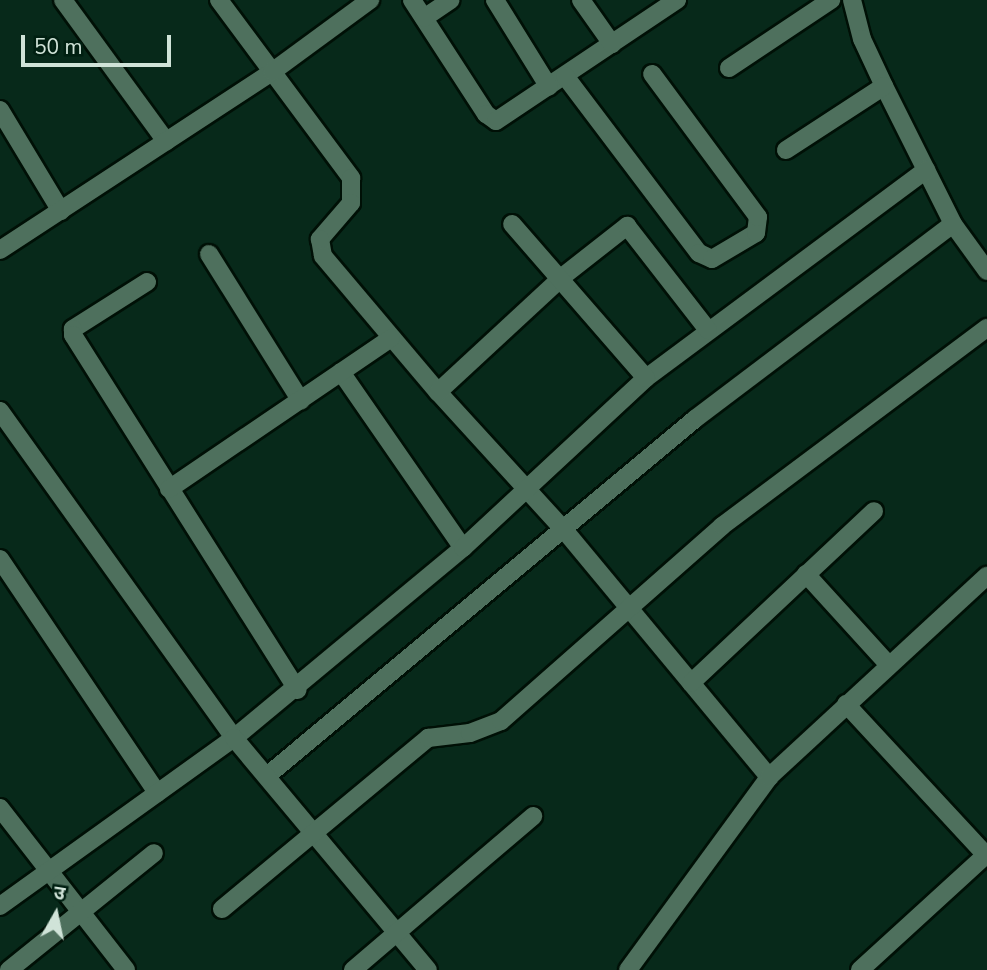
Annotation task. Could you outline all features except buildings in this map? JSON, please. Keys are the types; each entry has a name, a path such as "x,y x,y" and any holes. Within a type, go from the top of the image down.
{"street":[{"path":"63,0 166,141"},
{"path":"219,0 351,178 351,203 320,239 323,256 438,392 565,531 769,777"},
{"path":"0,250 272,72 370,0"},
{"path":"412,0 493,121 549,87 677,0"},
{"path":"424,18 451,0"},
{"path":"495,0 549,87"},
{"path":"581,0 612,44"},
{"path":"729,68 831,0"},
{"path":"852,0 862,39 953,225 987,271"},
{"path":"565,76 699,253 712,259 756,233 758,217 652,74"},
{"path":"786,150 884,86"},
{"path":"0,110 61,211"},
{"path":"0,906 297,690 463,548 646,378 926,170"},
{"path":"512,224 562,277 646,378"},
{"path":"268,775 565,531 695,419 953,225"},
{"path":"438,392 562,277 630,226 708,330"},
{"path":"209,254 301,401"},
{"path":"147,282 73,330 73,335 297,690"},
{"path":"222,909 428,738 470,733 501,721 627,607 722,526 987,327"},
{"path":"169,489 391,338"},
{"path":"341,372 463,548"},
{"path":"0,411 234,738 316,832 428,970"},
{"path":"691,683 874,511"},
{"path":"0,560 157,793"},
{"path":"806,574 888,664"},
{"path":"628,970 769,777 888,664 985,582"},
{"path":"846,705 986,855 860,970"},
{"path":"0,808 46,872 126,970"},
{"path":"353,970 533,816"},
{"path":"9,970 154,853"}]}
